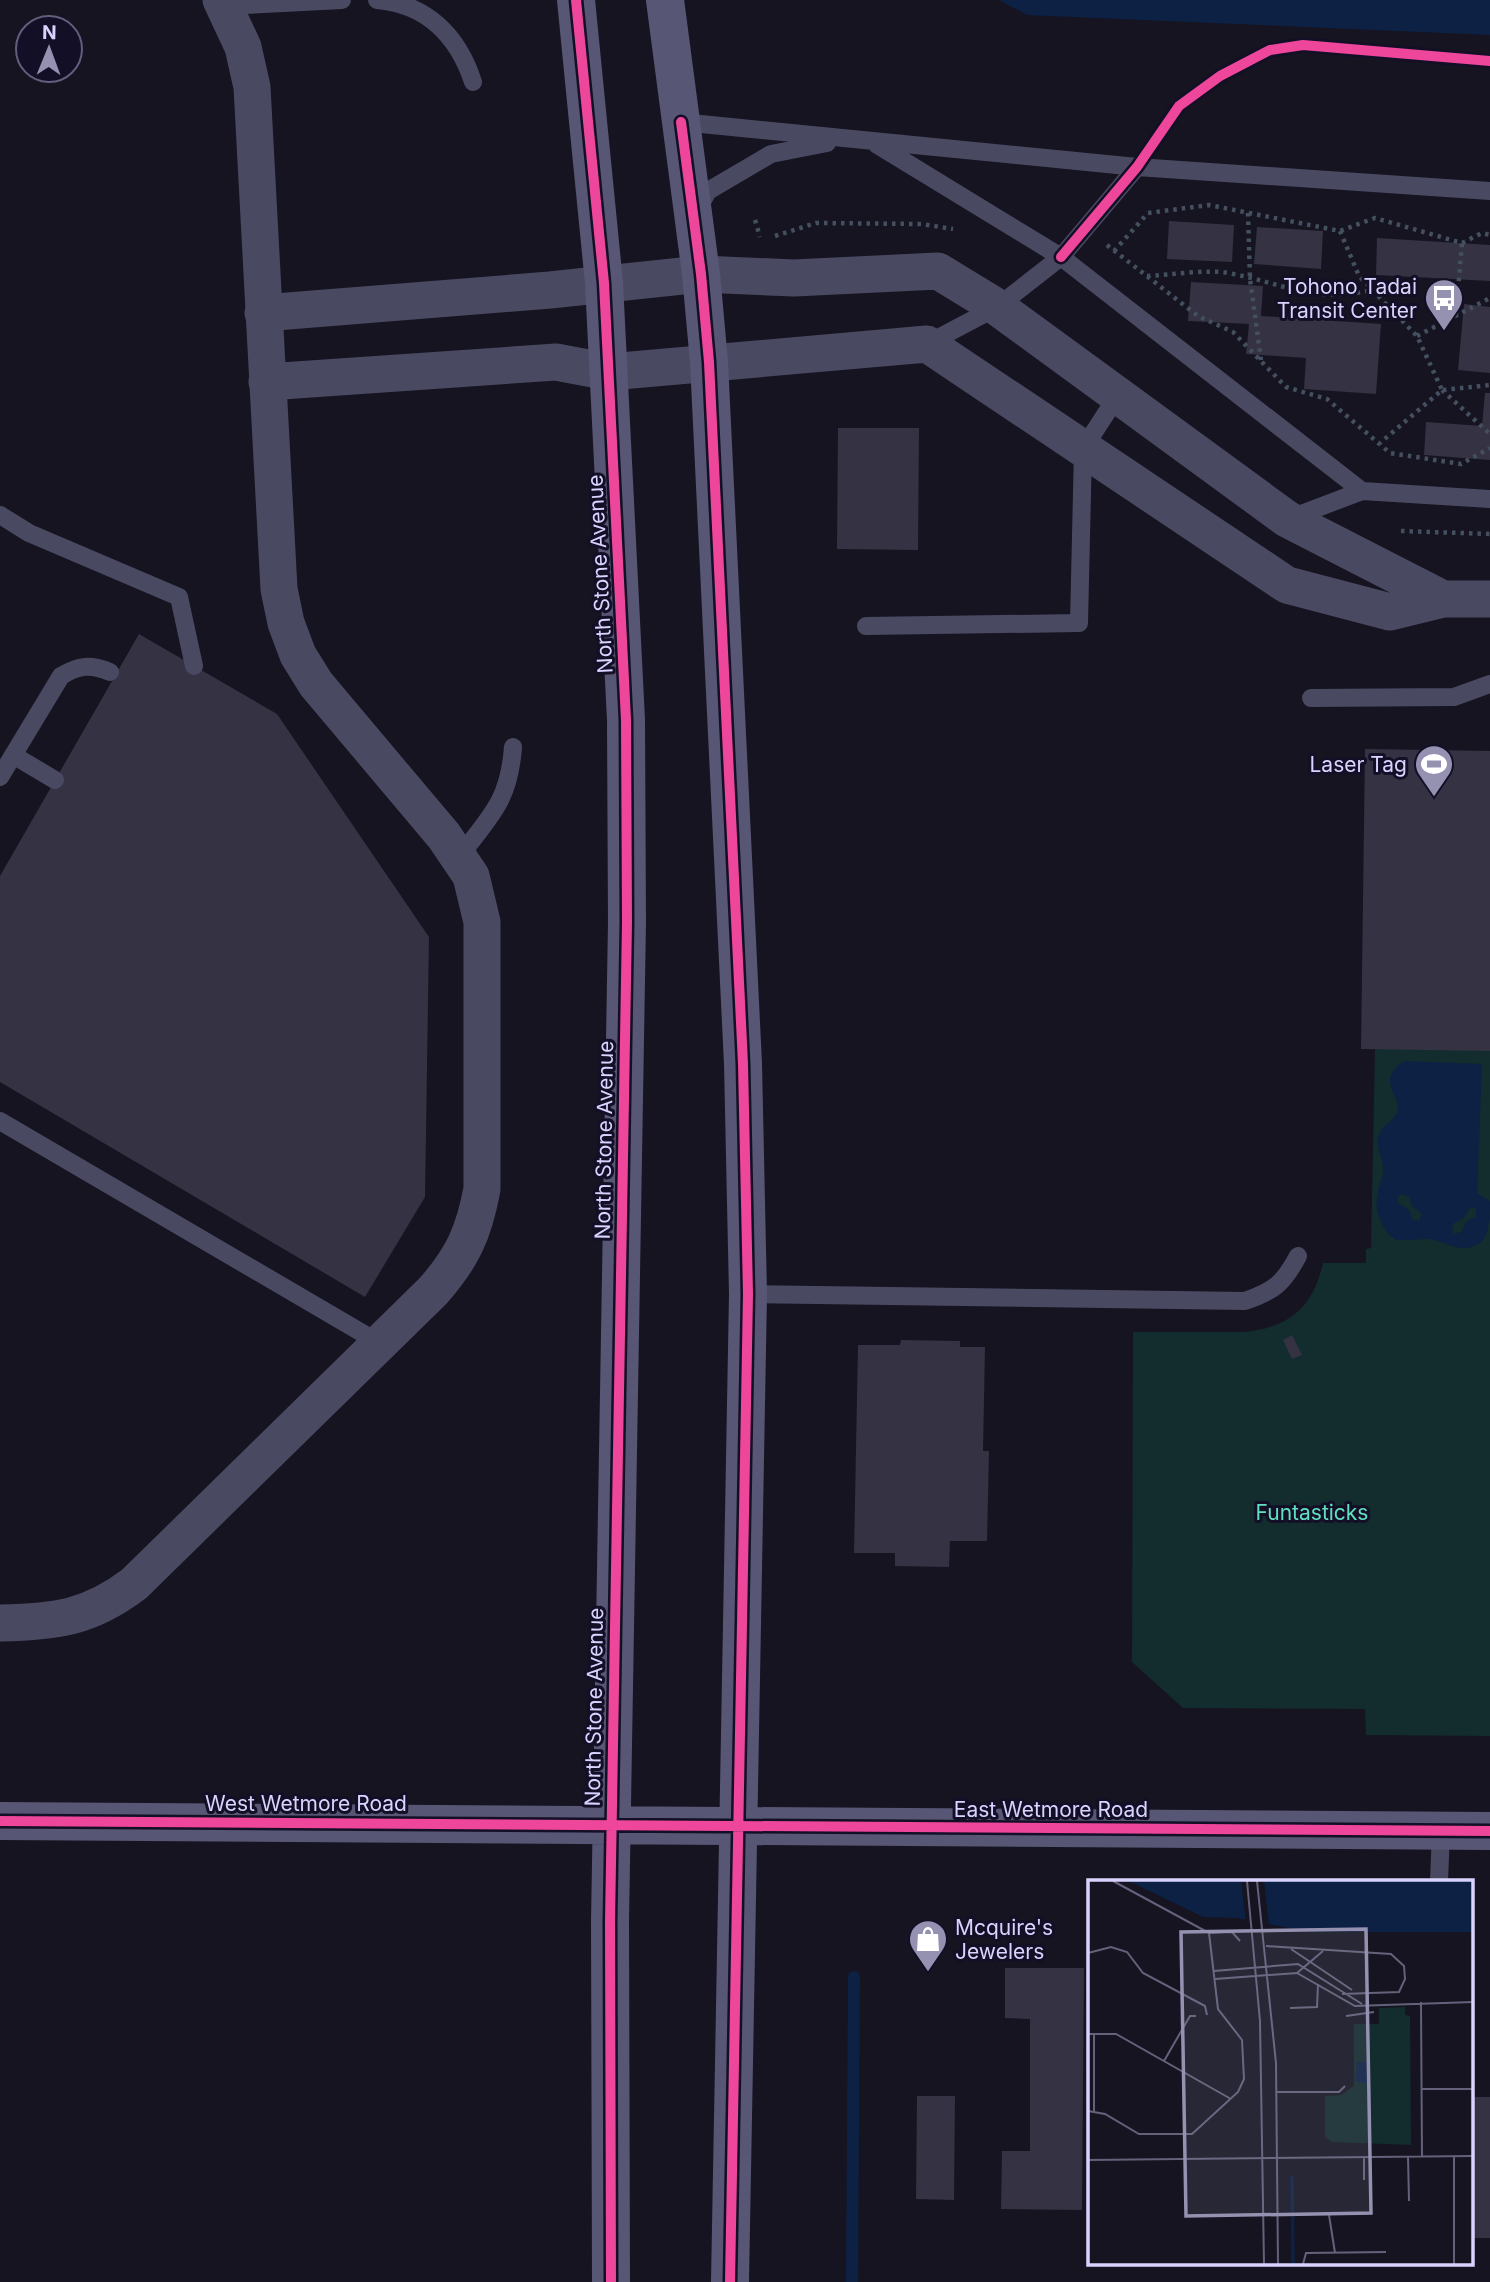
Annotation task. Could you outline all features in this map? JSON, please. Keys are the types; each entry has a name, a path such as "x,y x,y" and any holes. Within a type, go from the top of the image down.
{"main road":[{"name":"North Stone Avenue","path":"576,0 604,283 626,720 627,922 610,1922 611,2282"},
{"path":"666,8 701,274 709,362 743,1064 748,1294 730,2282"},
{"name":"West Wetmore Road","path":"0,1821 612,1824"},
{"name":"East Wetmore Road","path":"612,1824 1490,1831"}],"street":[{"path":"0,1623 59,1620 87,1613 113,1600 134,1584 381,1344 450,1272 465,1249 476,1221 482,1189 482,922 471,876 460,856 316,684 298,655 286,623 279,589 252,87 243,47 223,3"},
{"path":"263,313 536,291 701,274 794,278 938,271 997,307 1287,519 1443,599"},
{"path":"267,382 556,362 609,372 927,344 1287,585 1390,612 1443,599 1490,599"}],"lane":[{"path":"223,3 342,0"},
{"path":"377,0 407,6 444,29 462,53 473,82"},
{"path":"681,122 1137,167 1490,191"},
{"path":"694,218 708,191 771,154 848,139"},
{"path":"870,141 1060,257 1362,491"},
{"path":"927,344 997,307 1060,257 1137,167"},
{"path":"866,626 1079,623 1083,449 1118,395"},
{"path":"1287,519 1362,491 1490,499"},
{"path":"0,515 29,533 179,597 194,666"},
{"path":"0,777 61,676 75,668 95,666 110,672"},
{"path":"1311,698 1454,697 1490,684"},
{"path":"460,856 501,802 508,786 513,747"},
{"path":"13,755 55,780"},
{"path":"0,1121 381,1344"},
{"path":"748,1294 1245,1301 1267,1294 1286,1279 1298,1256"},
{"path":"1439,1880 1441,1831"}],"path":[{"path":"1107,257 1148,213 1209,205 1340,231 1375,218 1462,243 1482,233 1490,235"},
{"path":"1248,213 1250,279 1262,361"},
{"path":"755,220 761,240 816,223 921,224 962,230"},
{"path":"1340,231 1359,276 1417,336 1442,390 1490,434"},
{"path":"1100,241 1198,316 1233,332 1286,387 1327,399 1390,453 1461,464 1490,448"},
{"path":"1456,316 1462,243"},
{"path":"1146,276 1226,273 1305,294 1348,295 1372,290"},
{"path":"1417,336 1490,298"},
{"path":"1380,443 1442,390 1490,385"},
{"path":"1395,530 1490,534"}],"green space":[{"name":"Funtasticks","path":"1490,761 1490,1736 1366,1735 1365,1709 1183,1708 1132,1662 1133,1332 1245,1332 1275,1325 1287,1320 1306,1303 1319,1278 1323,1263 1366,1263 1366,1249 1371,1248 1377,948"}],"water":[{"path":"999,0 1490,0 1490,35 1027,15"},
{"path":"1405,1061 1482,1064 1477,1193 1490,1201 1490,1210 1486,1233 1478,1244 1461,1248 1429,1239 1396,1240 1382,1225 1377,1205 1383,1171 1378,1139 1380,1131 1397,1113 1398,1107 1390,1081 1396,1068","holes":["1401,1194 1409,1197 1412,1206 1421,1213 1420,1221 1413,1220 1409,1210 1398,1203","1471,1207 1476,1209 1476,1216 1466,1222 1461,1232 1454,1234 1454,1223 1463,1219"]}],"building":[{"path":"1169,221 1234,225 1232,262 1167,259"},
{"path":"1257,227 1323,231 1321,269 1254,264"},
{"path":"1377,238 1490,245 1490,281 1376,275"},
{"path":"1191,282 1263,286 1261,316 1381,324 1376,394 1304,389 1306,358 1246,354 1249,324 1188,321"},
{"path":"1464,304 1490,307 1490,373 1458,370"},
{"path":"1485,393 1490,393 1490,460 1424,455 1426,422 1482,426"},
{"path":"838,428 919,428 918,550 837,549"},
{"path":"139,634 277,714 429,937 425,1197 365,1297 0,1082 0,876"},
{"path":"1365,749 1490,751 1490,1051 1361,1049"},
{"path":"1292,1335 1302,1355 1292,1359 1283,1340"},
{"path":"901,1340 960,1341 960,1347 985,1347 983,1451 989,1451 987,1541 950,1541 949,1567 895,1566 895,1553 854,1553 858,1345 900,1345"},
{"path":"1005,1968 1084,1968 1082,2210 1001,2209 1002,2151 1030,2151 1030,2019 1005,2018"},
{"path":"917,2096 955,2096 954,2200 916,2199"},
{"path":"1472,2097 1490,2097 1490,2238 1472,2238"}],"waterway":[{"path":"852,2282 854,1977"}],"cycle path":[{"path":"576,0 604,283 626,720 627,922 610,1922 611,2282"},
{"path":"1061,257 1137,167 1179,106 1220,76 1270,50 1303,45 1490,61"},
{"path":"681,122 701,274 709,362 743,1064 748,1294 730,2282"},
{"path":"0,1821 1490,1831"}],"place":[{"name":"Tohono Tadai Transit Center","path":"1444,332"},
{"name":"Laser Tag","path":"1434,798"},
{"name":"Mcquire's Jewelers","path":"928,1973"}]}
